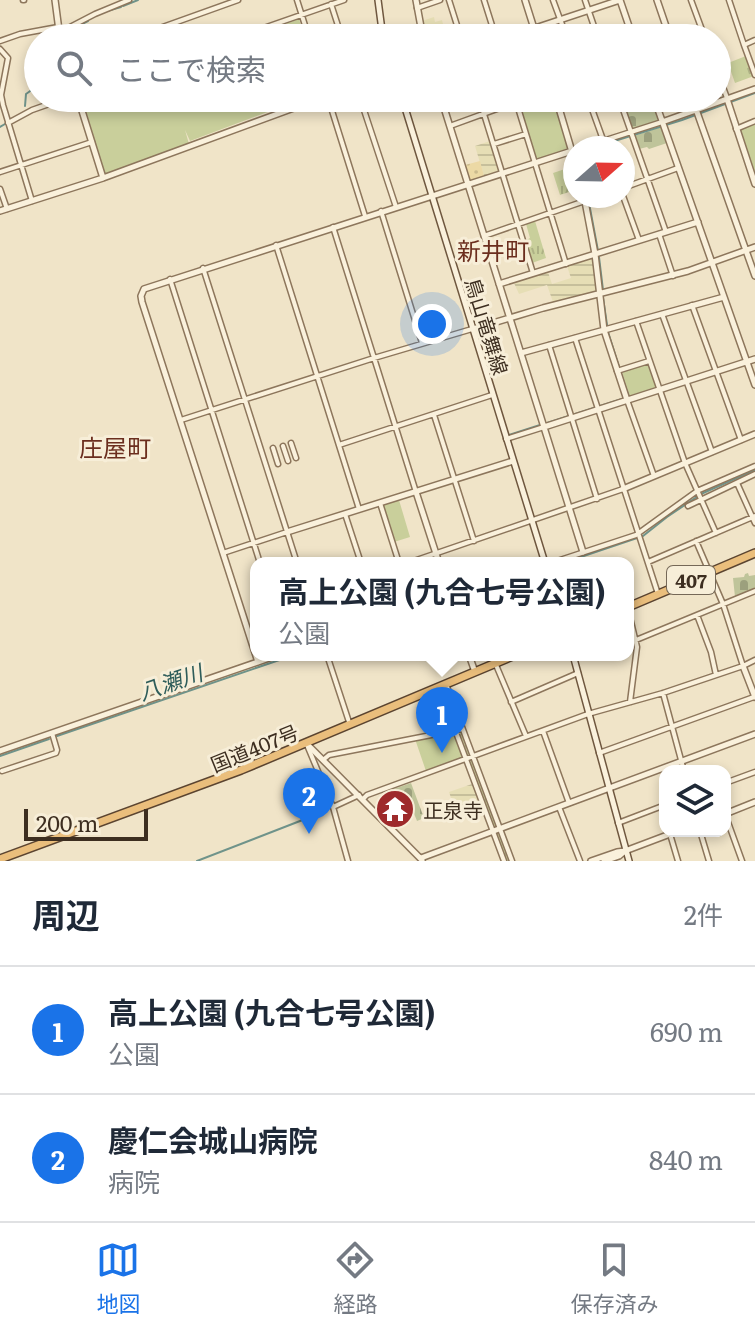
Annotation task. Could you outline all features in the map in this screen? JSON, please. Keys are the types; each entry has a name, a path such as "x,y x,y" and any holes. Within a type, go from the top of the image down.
{"highway":[{"name":"407","path":"634,605 755,553"},
{"name":"国道407号","path":"0,859 223,777 502,661"}],"street":[{"path":"55,0 58,24"},
{"path":"76,24 129,0"},
{"path":"171,24 238,0"},
{"path":"297,0 304,24"},
{"path":"275,24 344,0"},
{"path":"378,0 380,24"},
{"path":"416,0 420,24"},
{"path":"417,8 440,0"},
{"path":"449,0 457,24"},
{"path":"484,0 492,24"},
{"path":"525,0 533,24"},
{"path":"553,0 562,24"},
{"path":"585,0 593,24"},
{"path":"547,24 620,0 628,24"},
{"path":"657,0 665,24"},
{"path":"691,0 700,24"},
{"path":"729,0 755,75"},
{"path":"331,4 337,24"},
{"path":"0,41 24,34"},
{"path":"744,45 755,40"},
{"path":"0,49 8,58 1,95 32,201"},
{"path":"731,98 755,89"},
{"path":"8,123 28,112"},
{"path":"82,112 103,178"},
{"path":"0,189 3,210 103,178 283,112"},
{"path":"332,112 365,216"},
{"path":"365,112 396,207"},
{"name":"鳥山竜舞線","path":"406,112 492,395 546,557"},
{"path":"446,112 583,552"},
{"path":"450,126 488,112"},
{"path":"519,112 566,264"},
{"path":"561,112 568,136"},
{"path":"593,112 601,136"},
{"path":"624,112 666,232"},
{"path":"659,112 755,385"},
{"path":"619,136 693,112"},
{"path":"696,112 755,276"},
{"path":"731,112 755,184"},
{"path":"484,114 533,273"},
{"path":"736,129 755,121"},
{"path":"494,144 526,134"},
{"path":"0,172 92,142"},
{"path":"250,637 141,296 144,289 563,153"},
{"path":"635,184 678,168"},
{"path":"484,236 563,207"},
{"path":"587,208 604,330 654,476"},
{"path":"627,208 639,240"},
{"path":"381,211 422,343"},
{"path":"499,284 698,222"},
{"path":"333,227 437,557"},
{"path":"659,234 673,276"},
{"path":"276,245 359,509"},
{"path":"181,420 422,343 673,276 755,247"},
{"path":"203,268 295,557"},
{"path":"170,279 258,557"},
{"path":"521,353 724,297"},
{"path":"692,305 741,440"},
{"path":"662,314 712,452"},
{"path":"636,321 685,463 716,533"},
{"path":"575,338 658,594"},
{"path":"549,345 597,499"},
{"path":"506,439 755,359"},
{"path":"617,371 649,361"},
{"path":"339,445 492,395"},
{"path":"434,415 474,541"},
{"path":"427,557 597,499 755,434"},
{"path":"291,443 296,458"},
{"path":"283,446 288,461"},
{"path":"273,448 278,464"},
{"path":"223,553 513,461"},
{"path":"567,557 639,533 755,466"},
{"path":"688,506 699,496 755,474"},
{"path":"648,562 754,519 737,483"},
{"path":"380,503 397,557"},
{"path":"345,514 359,557"},
{"path":"599,753 755,697 723,604 696,541"},
{"path":"636,640 753,592 755,599"},
{"path":"697,615 716,675"},
{"path":"630,702 637,647 634,632"},
{"path":"333,807 588,714 663,693 755,660"},
{"path":"0,751 261,661"},
{"path":"329,661 350,725"},
{"path":"471,661 475,672"},
{"path":"575,661 629,861"},
{"path":"495,664 526,736"},
{"path":"511,702 578,673"},
{"path":"442,686 462,729 512,861"},
{"path":"442,686 455,731 504,861"},
{"path":"663,693 682,765"},
{"path":"313,762 329,755 462,729"},
{"path":"543,731 569,803"},
{"path":"2,771 56,753 52,733"},
{"path":"306,743 421,860 755,734"},
{"path":"306,743 333,807 348,861"},
{"path":"731,781 755,772"},
{"path":"731,812 755,802"},
{"path":"559,807 580,861"},
{"path":"618,823 659,807"},
{"path":"731,831 742,861"},
{"path":"591,861 662,837"},
{"path":"671,837 678,861"},
{"path":"702,837 709,861"},
{"path":"604,861 625,851"}],"shaded area":[{"path":"434,17 435,22 442,20 443,24 423,24 422,21"},
{"path":"490,141 500,170 484,176 475,146"},
{"path":"591,259 597,292 553,302 547,285 519,294 514,283 548,272 552,284 571,278 567,266"},
{"path":"472,784 479,802 456,812 449,792"}],"green space":[{"path":"746,56 754,76 735,83 731,62"},
{"path":"86,112 268,112 190,141 185,130 189,144 105,174"},
{"path":"521,112 557,112 565,136 563,151 535,158"},
{"path":"626,112 656,112 657,121 631,128"},
{"path":"755,123 755,177 740,131"},
{"path":"661,127 667,143 639,149 634,136"},
{"path":"563,170 563,194 560,195 553,173"},
{"path":"535,221 546,258 532,263 525,241 530,238 526,224"},
{"path":"646,364 656,387 630,397 622,372"},
{"path":"399,500 410,537 394,542 382,505"},
{"path":"748,573 749,576 755,575 755,589 735,597 733,578 744,577"},
{"path":"446,684 512,861 504,861 439,687"},
{"path":"455,731 466,759 427,774 415,739"},
{"path":"411,783 424,818 417,821 413,811 401,812 396,792 392,793 391,790"}],"sand":[{"path":"480,161 484,176 470,180 465,165"}],"waterway":[{"path":"123,6 138,0"},
{"path":"107,11 121,7"},
{"path":"82,24 88,21"},
{"path":"731,102 755,93"},
{"path":"631,136 704,112"},
{"path":"0,127 5,124"},
{"path":"590,208 598,251"},
{"path":"599,257 603,290"},
{"path":"603,298 607,325"},
{"path":"608,332 619,367"},
{"path":"621,374 629,397"},
{"path":"547,423 622,399"},
{"path":"509,435 540,425"},
{"name":"八瀬川","path":"581,557 643,536 701,494 755,470"},
{"name":"八瀬川","path":"57,736 276,661"},
{"name":"八瀬川","path":"0,756 49,739"},
{"path":"197,861 318,814"}],"place":[{"name":"高上公園 (九合七号公園)","path":"442,753"},
{"name":"正泉寺","path":"395,809"},
{"name":"慶仁会城山病院","path":"309,834"}],"district":[{"name":"新井町","path":"493,249"},
{"name":"庄屋町","path":"115,446"}]}
